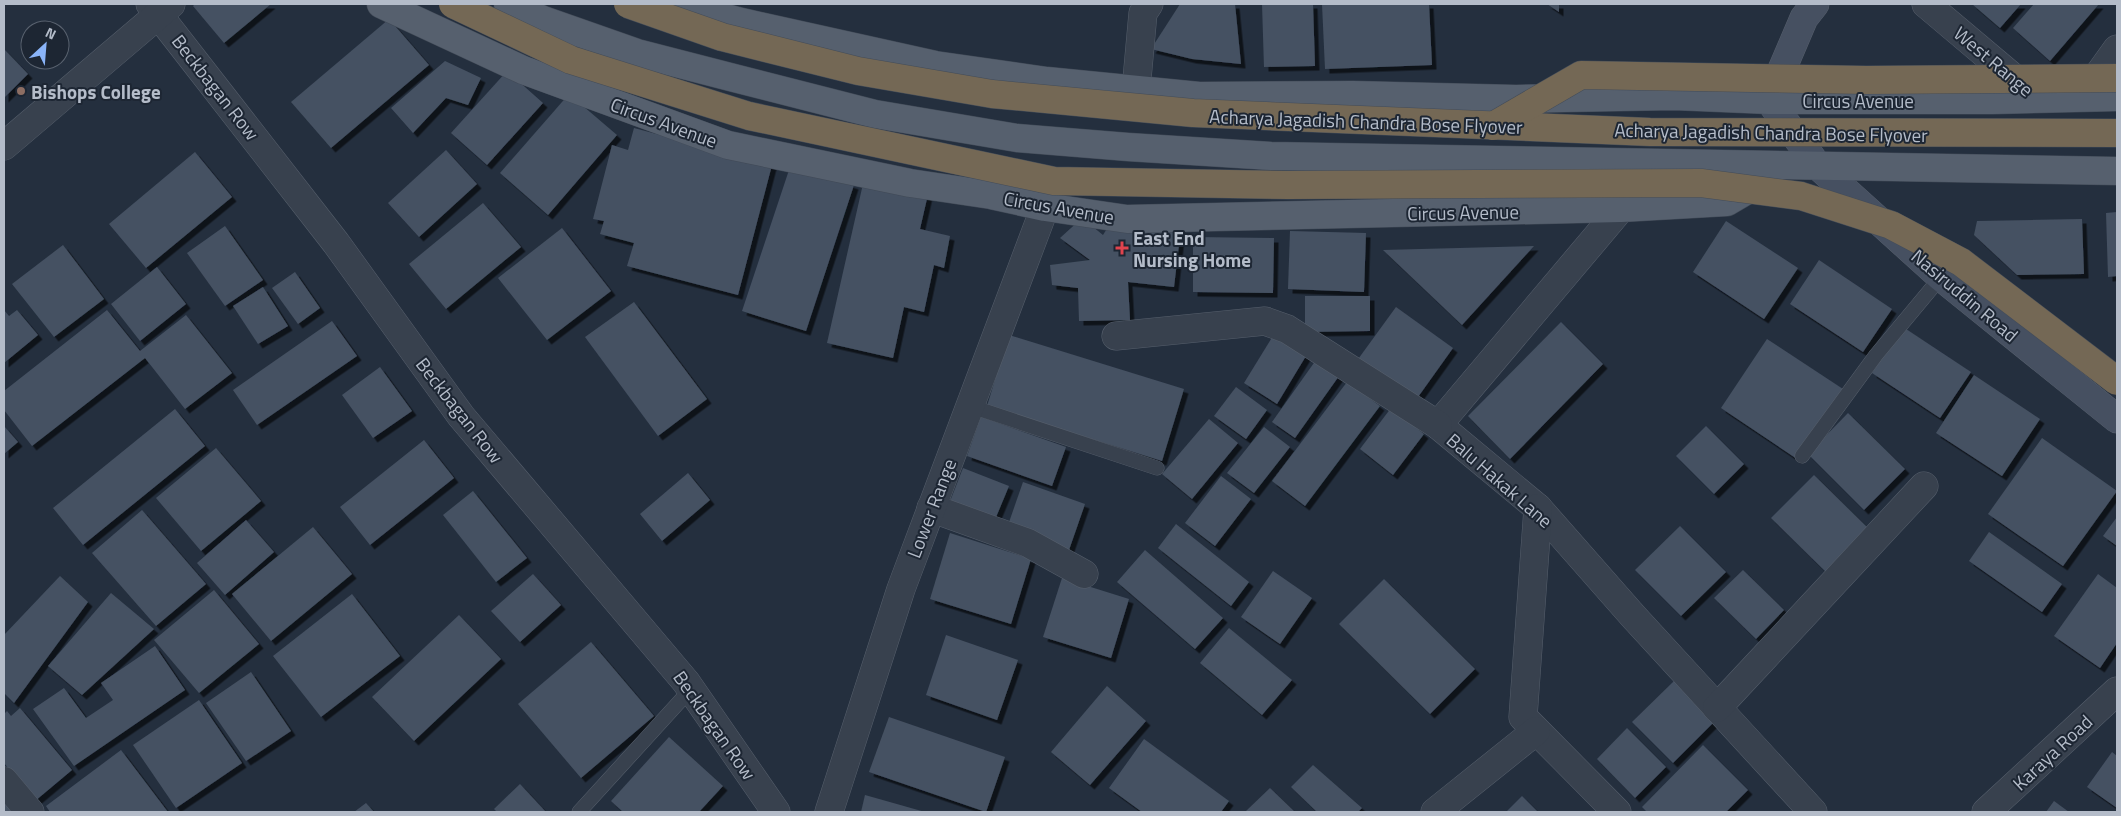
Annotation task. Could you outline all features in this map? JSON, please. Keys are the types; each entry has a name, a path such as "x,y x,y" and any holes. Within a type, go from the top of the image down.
{"highway":[{"path":"453,4 571,60 749,116 1054,181 1288,185 1701,183 1800,196 1892,225 1961,262 2117,381"},
{"name":"Acharya Jagadish Chandra Bose Flyover","path":"628,4 722,37 858,70 992,94 1192,113 1660,132 2117,133"},
{"path":"1493,126 1581,75 1866,80 2117,78"}],"main road":[{"name":"Circus Avenue","path":"381,4 523,70 728,145 910,183 990,195 1044,207 1127,219 1621,208 1727,202 1790,165"},
{"name":"Acharya Jagadish Chandra Bose Flyover","path":"508,4 543,20 637,53 875,114 1017,138 1271,156 1817,165"},
{"name":"Circus Avenue","path":"683,4 738,21 935,65 1047,81 1199,96 1353,95 1516,99 1674,96 1769,100 2117,97"},
{"path":"1769,100 1804,18 1815,4"},
{"name":"Nasiruddin Road","path":"1769,100 1817,165 1941,277 2117,420"},
{"path":"1817,165 2117,171"}],"street":[{"path":"1136,90 1143,12 1149,4"},
{"name":"West Range","path":"1926,4 2039,99"},
{"path":"4,146 160,7"},
{"name":"Beckbagan Row","path":"160,7 336,243 461,416 691,689 776,812"},
{"path":"2082,98 2117,49"},
{"name":"Lower Range","path":"829,812 901,589 1044,207"},
{"name":"Balu Hakak Lane","path":"1621,208 1438,425 1538,508 1813,812"},
{"path":"1116,336 1265,321 1286,329 1438,425"},
{"path":"1717,708 1924,486"},
{"path":"931,508 1028,543 1084,574"},
{"path":"1538,508 1523,717 1617,812"},
{"name":"Karaya Road","path":"1986,812 2117,691"},
{"path":"1435,812 1536,731"},
{"path":"4,781 30,812"}],"lane":[{"path":"1802,456 1876,355 1941,277"},
{"path":"970,406 1157,468"},
{"path":"579,812 691,689"}],"building":[{"path":"195,4 271,4 224,43 193,6"},
{"path":"1180,4 1235,4 1241,64 1192,59 1151,49"},
{"path":"1262,4 1313,4 1315,66 1264,67"},
{"path":"1322,4 1429,4 1432,65 1325,69"},
{"path":"1547,4 1559,4 1559,12"},
{"path":"1972,4 2021,4 2000,28"},
{"path":"2034,4 2099,4 2050,61 2013,28"},
{"path":"389,19 429,65 331,148 291,102"},
{"path":"4,49 20,66 20,70 24,70 28,74 4,98"},
{"path":"445,61 481,78 468,105 446,98 413,133 391,108"},
{"path":"507,71 543,103 487,165 451,133"},
{"path":"569,94 617,135 548,215 500,173"},
{"path":"634,128 772,165 738,295 627,266 634,243 600,234 604,221 593,219 612,145 628,150"},
{"path":"446,150 477,184 419,237 388,203"},
{"path":"195,152 232,197 146,268 109,224"},
{"path":"791,164 854,185 806,331 742,311"},
{"path":"865,175 929,190 920,229 950,236 944,268 934,265 924,312 904,307 893,358 827,343"},
{"path":"483,203 521,247 446,309 409,264"},
{"path":"2117,212 2117,276 2108,277 2106,213"},
{"path":"1082,218 1103,235 1113,219 1181,228 1174,287 1128,282 1130,320 1079,321 1078,288 1052,285 1050,265 1090,260 1060,238"},
{"path":"2082,219 2084,274 2017,275 1974,235 1977,221"},
{"path":"1726,221 1798,268 1764,319 1693,272"},
{"path":"225,226 263,280 225,306 187,253"},
{"path":"562,228 611,291 547,340 498,278"},
{"path":"1290,231 1366,233 1364,292 1288,289"},
{"path":"1193,237 1274,238 1273,293 1193,292"},
{"path":"63,245 104,299 54,337 12,284"},
{"path":"1534,246 1462,325 1383,250"},
{"path":"1819,260 1892,309 1863,352 1790,304"},
{"path":"157,267 186,304 140,341 111,304"},
{"path":"295,272 320,308 298,324 272,288"},
{"path":"263,287 288,326 258,344 233,306"},
{"path":"1305,296 1370,296 1370,331 1305,332"},
{"path":"634,302 707,399 658,436 585,337"},
{"path":"1396,307 1453,348 1413,404 1356,362"},
{"path":"4,310 9,316 17,310 38,335 4,363"},
{"path":"107,310 140,351 186,315 232,373 185,409 145,358 32,446 4,410 4,391"},
{"path":"332,321 357,356 257,425 233,390"},
{"path":"1561,322 1603,364 1510,459 1468,416"},
{"path":"1903,327 1971,372 1940,418 1872,373"},
{"path":"1276,331 1309,351 1277,404 1244,383"},
{"path":"1009,335 1184,389 1162,461 987,406"},
{"path":"1767,339 1843,389 1797,459 1721,408"},
{"path":"1316,360 1339,376 1295,438 1272,422"},
{"path":"380,367 412,411 373,438 342,395"},
{"path":"1974,375 2040,419 2002,476 1936,433"},
{"path":"1347,382 1380,406 1305,506 1272,481"},
{"path":"1236,387 1267,410 1246,439 1214,416"},
{"path":"1391,408 1424,434 1393,475 1360,449"},
{"path":"175,409 205,446 83,545 53,508"},
{"path":"1848,413 1905,469 1864,510 1808,454"},
{"path":"981,417 1066,447 1052,486 967,456"},
{"path":"1209,419 1238,443 1192,499 1162,474"},
{"path":"4,426 18,442 4,454"},
{"path":"1706,426 1744,464 1714,494 1676,456"},
{"path":"1264,427 1290,447 1254,493 1227,473"},
{"path":"2042,438 2117,491 2063,566 1988,514"},
{"path":"424,440 454,478 370,545 340,507"},
{"path":"216,448 261,501 201,551 156,498"},
{"path":"963,468 1009,486 994,522 949,504"},
{"path":"688,473 710,500 662,541 640,514"},
{"path":"1814,475 1871,531 1828,574 1771,518"},
{"path":"1221,476 1251,499 1215,546 1185,523"},
{"path":"1023,482 1085,504 1069,550 1007,528"},
{"path":"473,491 527,558 496,582 443,515"},
{"path":"142,510 206,584 156,626 92,553"},
{"path":"2117,517 2117,546 2103,536"},
{"path":"246,520 274,552 225,595 197,563"},
{"path":"1176,524 1249,582 1231,606 1158,548"},
{"path":"1680,526 1726,572 1681,616 1635,570"},
{"path":"313,527 352,574 271,641 232,594"},
{"path":"1989,532 2062,584 2042,612 1969,561"},
{"path":"950,533 1031,559 1011,624 930,599"},
{"path":"1145,550 1223,618 1195,649 1117,582"},
{"path":"1743,570 1784,610 1756,639 1714,598"},
{"path":"1273,571 1312,598 1280,644 1241,617"},
{"path":"533,574 561,605 520,642 491,611"},
{"path":"2098,574 2117,588 2117,643 2100,668 2054,636"},
{"path":"60,576 88,602 14,703 4,693 4,635"},
{"path":"1062,578 1129,599 1111,658 1043,637"},
{"path":"1384,579 1475,669 1430,714 1339,624"},
{"path":"214,590 259,644 199,693 154,640"},
{"path":"111,593 154,629 82,695 48,666"},
{"path":"352,594 400,656 321,717 273,656"},
{"path":"459,615 501,659 414,741 372,697"},
{"path":"1229,628 1292,680 1262,715 1200,663"},
{"path":"946,635 1018,660 997,720 926,695"},
{"path":"591,642 654,716 581,778 518,704"},
{"path":"155,646 185,690 74,766 33,709 64,688 86,718 113,700 101,683"},
{"path":"251,672 291,731 246,761 206,703"},
{"path":"1674,681 1715,721 1673,763 1632,722"},
{"path":"1107,686 1146,721 1090,785 1051,752"},
{"path":"199,700 242,763 176,808 133,745"},
{"path":"20,708 72,770 35,801 4,763 4,714 7,711 11,716"},
{"path":"889,717 1005,757 986,812 869,772"},
{"path":"1627,728 1666,767 1635,798 1597,759"},
{"path":"669,737 723,786 699,812 623,812 611,801"},
{"path":"1144,739 1229,801 1221,812 1142,812 1109,788"},
{"path":"1703,745 1748,790 1726,812 1647,812 1642,807"},
{"path":"121,750 168,812 50,812 46,806"},
{"path":"2112,752 2117,756 2117,808 2087,787"},
{"path":"1313,765 1362,808 1358,812 1317,812 1291,787"},
{"path":"520,784 546,812 497,812 494,809"},
{"path":"4,785 18,812 4,812"},
{"path":"1270,788 1295,812 1246,811"},
{"path":"865,795 925,812 861,812"},
{"path":"1522,796 1538,812 1506,812"},
{"path":"2054,801 2069,812 2046,812"},
{"path":"366,803 374,812 354,812"}],"place":[{"name":"Bishops College","path":"21,91"},
{"name":"East End Nursing Home","path":"1122,248"}]}
